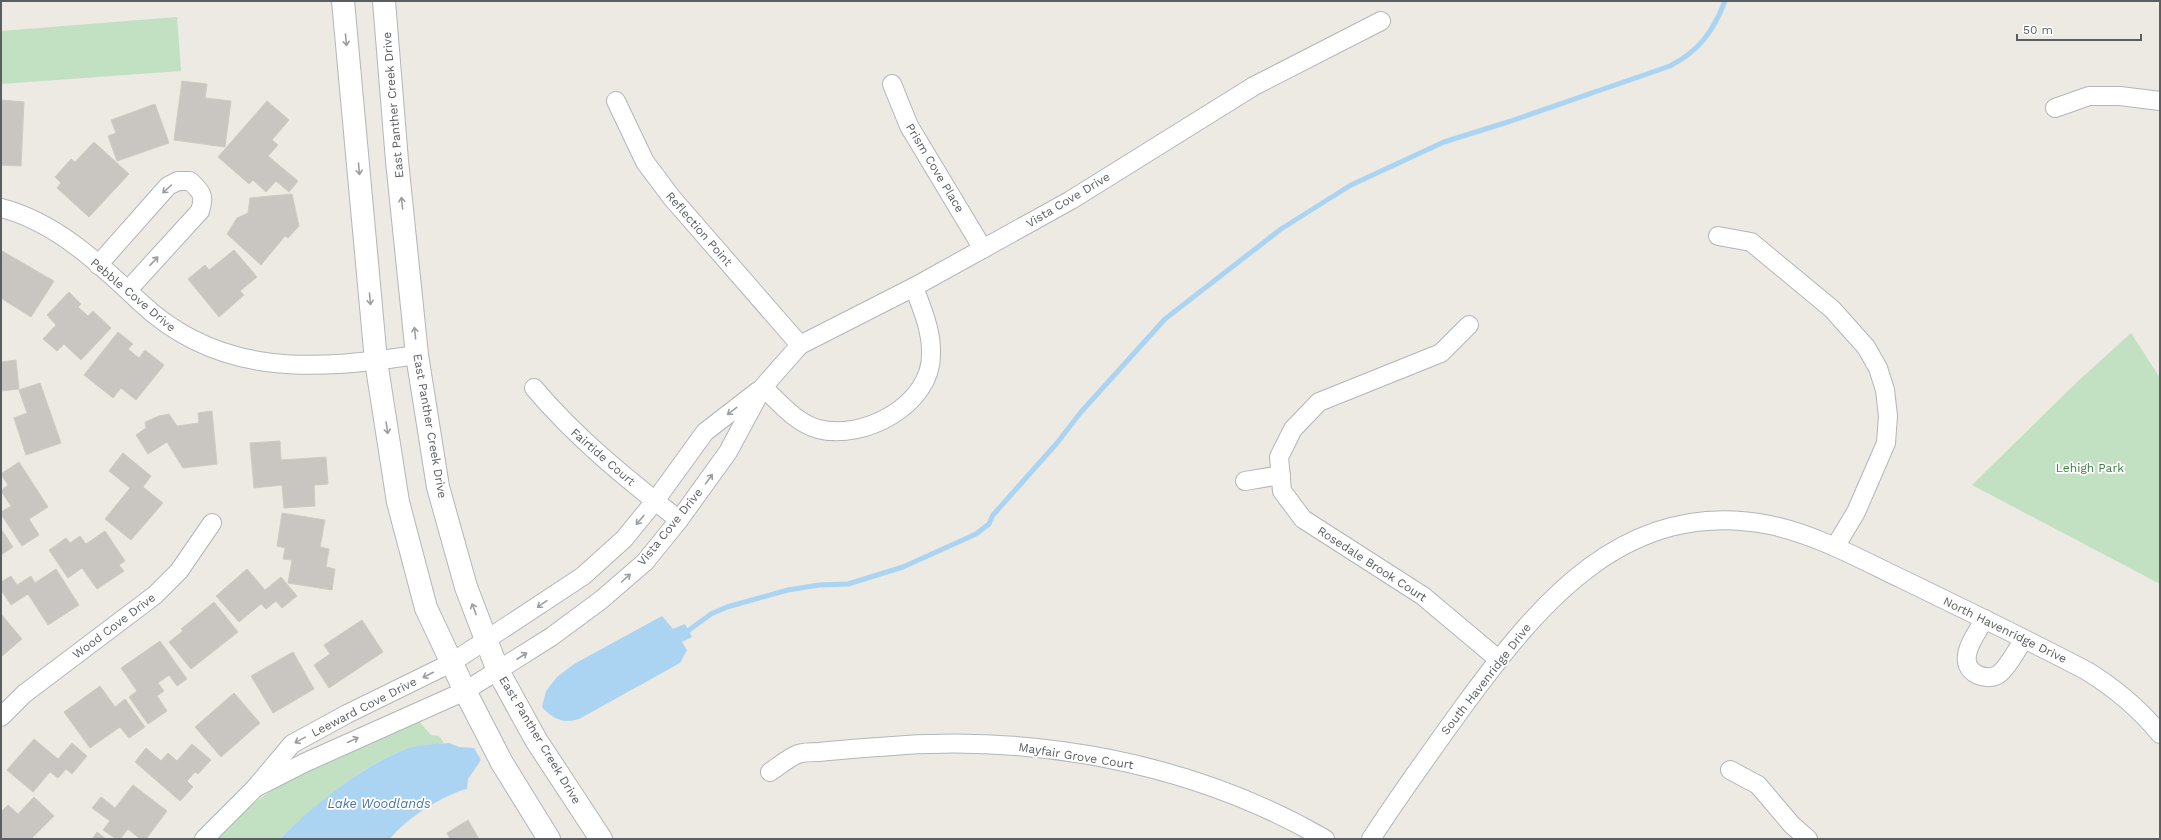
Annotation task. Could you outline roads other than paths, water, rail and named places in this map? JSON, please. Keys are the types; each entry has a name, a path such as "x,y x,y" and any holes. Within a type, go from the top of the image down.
{"street":[{"path":"343,1 376,361 398,502 426,608 465,691 502,763 549,839"},
{"name":"East Panther Creek Drive","path":"384,1 397,161 417,355 438,487 466,587 498,671 536,740 601,839"},
{"name":"Vista Cove Drive","path":"486,641 583,576 624,539 655,501 705,432 763,387 800,345 914,287 1072,200 1254,86 1381,21"},
{"name":"Prism Cove Place","path":"892,84 909,126 983,249"},
{"path":"2055,108 2089,96 2120,96 2160,101"},
{"name":"Reflection Point","path":"616,101 645,162 672,198 800,345"},
{"path":"98,265 168,186 178,181 190,181 200,190 204,201 200,212 128,290"},
{"name":"Pebble Cove Drive","path":"1,208 36,221 68,240 174,330 237,358 296,366 376,361 417,355"},
{"path":"1718,236 1751,242 1827,304 1850,327 1866,347 1878,368 1885,390 1888,416 1886,443 1856,512 1835,547"},
{"path":"763,387 797,420 818,429 840,431 860,429 881,420 900,409 915,396 926,378 932,356 929,329 914,287"},
{"name":"Rosedale Brook Court","path":"1469,325 1441,353 1318,402 1293,429 1279,457 1282,490 1303,519 1423,596 1498,659"},
{"name":"Vista Cove Drive","path":"465,691 551,637 602,600 645,562 728,452 763,387"},
{"name":"Fairtide Court","path":"534,388 559,417 602,458 678,520"},
{"path":"1246,481 1281,475"},
{"name":"South Havenridge Drive","path":"1371,839 1498,659 1528,623 1554,596 1605,555 1630,541 1656,530 1680,524 1708,521 1738,521 1771,525 1835,547"},
{"name":"Wood Cove Drive","path":"1,717 24,694 156,596 179,570 212,523"},
{"name":"North Havenridge Drive","path":"1835,547 1985,619 2087,671 2114,688 2137,707 2160,734"},
{"path":"1985,619 1967,653 1968,666 1977,675 1984,677 1997,675 2002,671 2024,639"},
{"name":"Leeward Cove Drive","path":"204,839 255,788 292,744 347,714 452,663 486,641"},
{"name":"Leeward Cove Drive","path":"255,788 331,751 465,691"},
{"name":"Mayfair Grove Court","path":"770,772 799,754 884,746 987,743 1046,748 1101,758 1182,776 1243,797 1296,822 1325,839"},
{"path":"1730,770 1758,785 1792,825 1808,839"}],"water":[{"path":"662,616 673,629 685,624 692,637 682,642 687,650 680,663 579,719 563,721 550,715 542,707 546,691 557,677 574,664"},
{"name":"Lake Woodlands","path":"449,743 459,747 474,748 481,760 468,779 467,789 436,802 425,809 405,824 390,839 280,839 306,814 337,789 369,767 412,747"}],"waterway":[{"path":"685,633 711,614 727,607 788,590 819,585 848,584 903,567 976,534 989,524 993,515 1057,443 1081,412 1165,319 1281,229 1351,185 1444,142 1511,121 1670,66 1689,54 1704,40 1725,1"}],"park label":[{"name":"Lehigh Park","path":"2090,468"}]}
